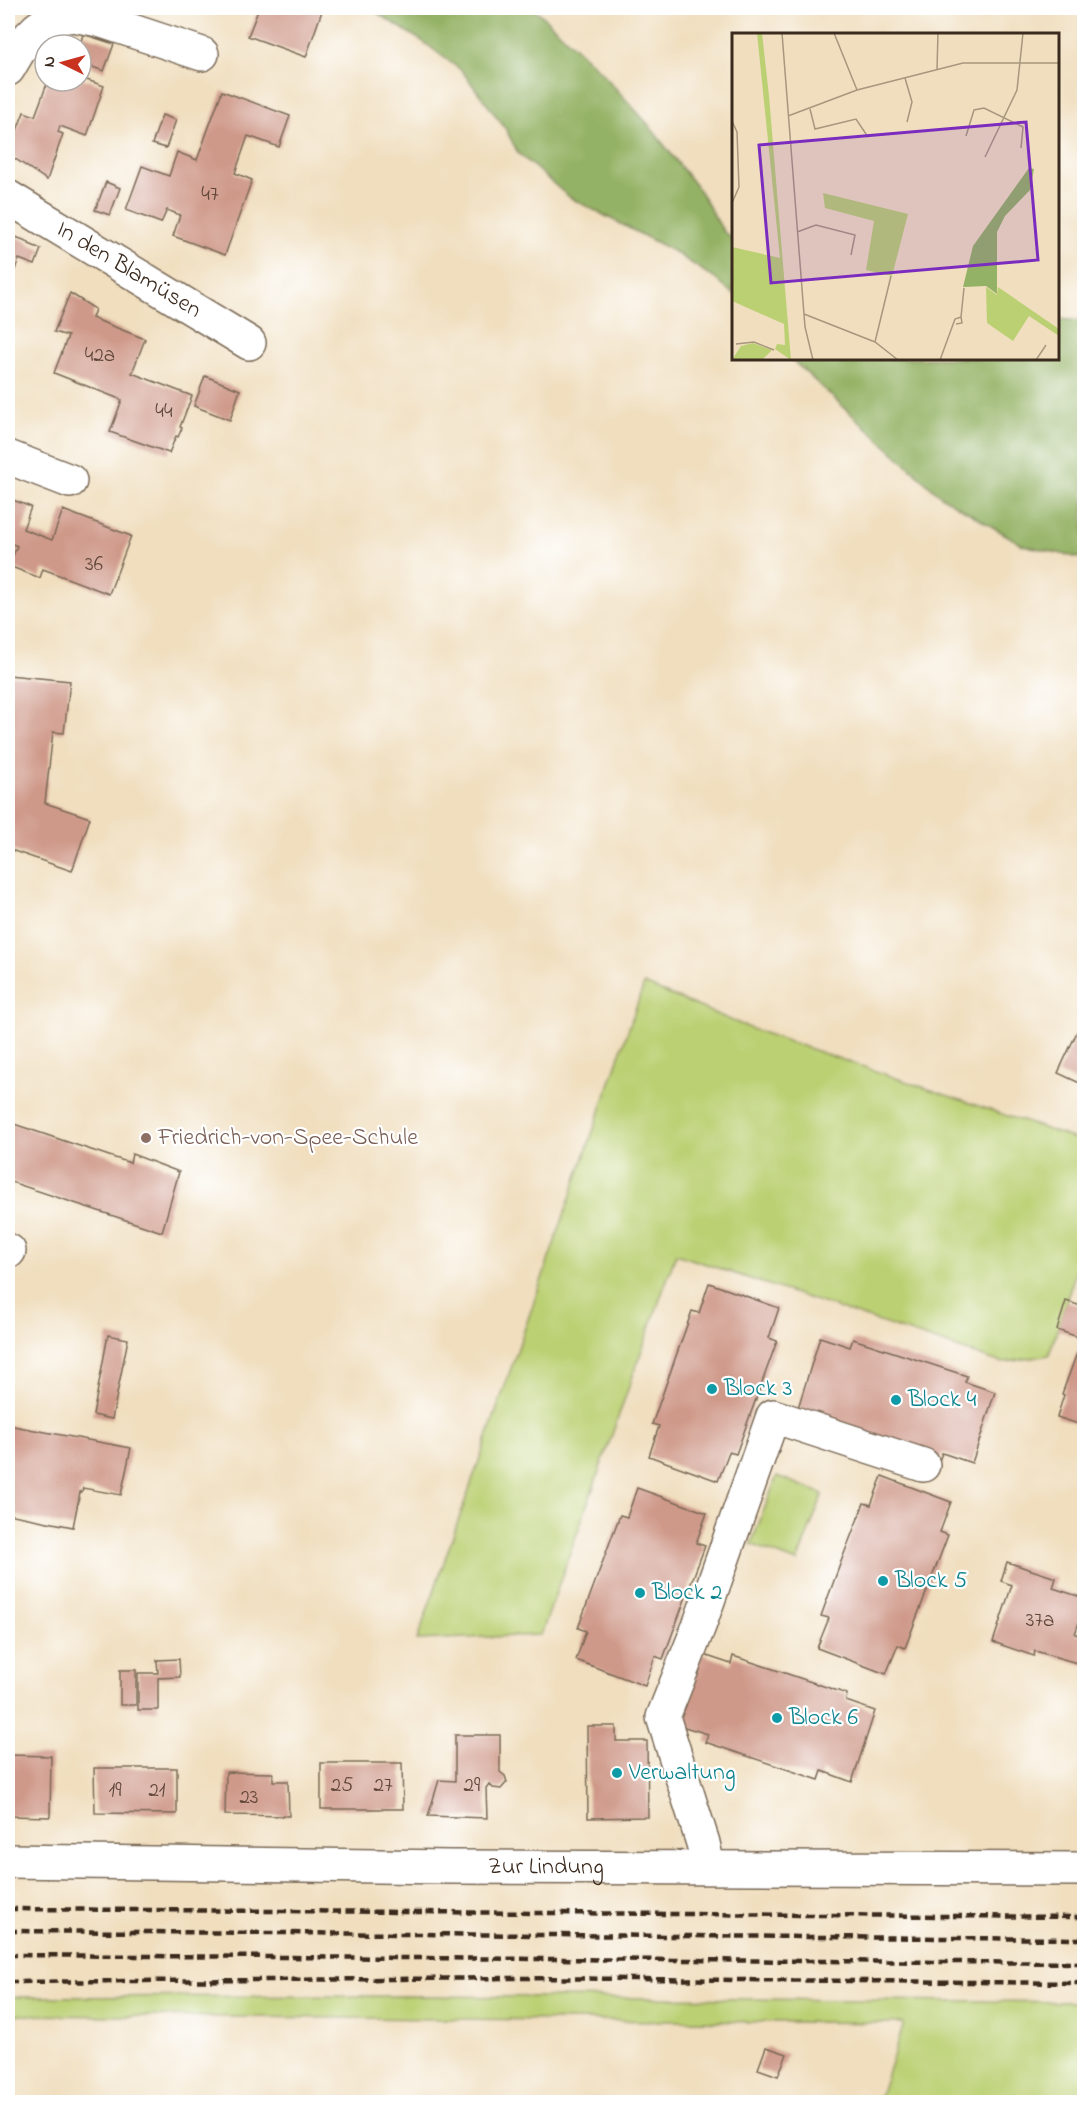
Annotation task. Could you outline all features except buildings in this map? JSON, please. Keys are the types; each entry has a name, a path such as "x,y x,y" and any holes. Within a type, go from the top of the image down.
{"street":[{"path":"8,69 24,42 38,28 51,19 73,15 99,20 202,54"},
{"name":"In den Blamüsen","path":"8,197 249,343"},
{"path":"8,457 70,481"},
{"path":"708,1867 703,1844 663,1717 699,1626 773,1416 922,1465"},
{"name":"Zur Lindung","path":"8,1861 451,1867 1084,1869"}],"green space":[{"path":"369,8 530,8 537,11 600,71 648,124 701,193 723,231 732,238 732,293 714,278 673,251 569,197 518,153 505,128 462,71 422,41"},
{"path":"1059,319 1084,321 1084,559 1023,545 942,497 792,360 1059,360"},
{"path":"644,984 752,1029 1084,1142 1084,1246 1049,1355 1002,1363 676,1254 541,1635 417,1640"},
{"path":"777,1476 823,1494 797,1562 751,1544"},
{"path":"429,1996 1084,2002 1084,2102 878,2102 904,2023 8,2015 8,1997"}],"railway":[{"path":"8,1909 1084,1917"},
{"path":"8,1931 1084,1939"},
{"path":"8,1955 1084,1963"},
{"path":"8,1982 518,1978 1084,1983"}],"place":[{"name":"Friedrich-von-Spee-Schule","path":"146,1138"},
{"name":"Block 3","path":"712,1389"},
{"name":"Block 4","path":"896,1400"},
{"name":"Block 5","path":"883,1581"},
{"name":"Block 2","path":"640,1593"},
{"name":"Block 6","path":"777,1718"},
{"name":"Verwaltung","path":"617,1773"}]}
